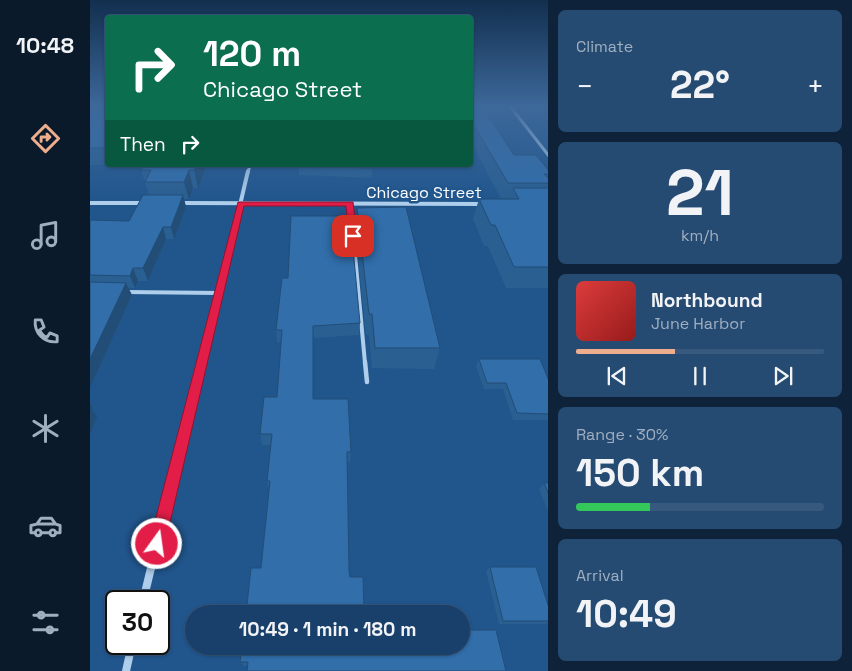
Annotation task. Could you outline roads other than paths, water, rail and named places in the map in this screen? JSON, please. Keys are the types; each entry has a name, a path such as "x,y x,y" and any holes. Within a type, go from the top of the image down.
{"street":[{"path":"534,137 548,156"},
{"path":"146,590 249,167"},
{"path":"90,203 147,203"},
{"name":"Chicago Street","path":"176,203 492,204"},
{"path":"126,671 130,655"}],"lane":[{"path":"350,204 367,382"},
{"path":"118,292 218,293"}]}
